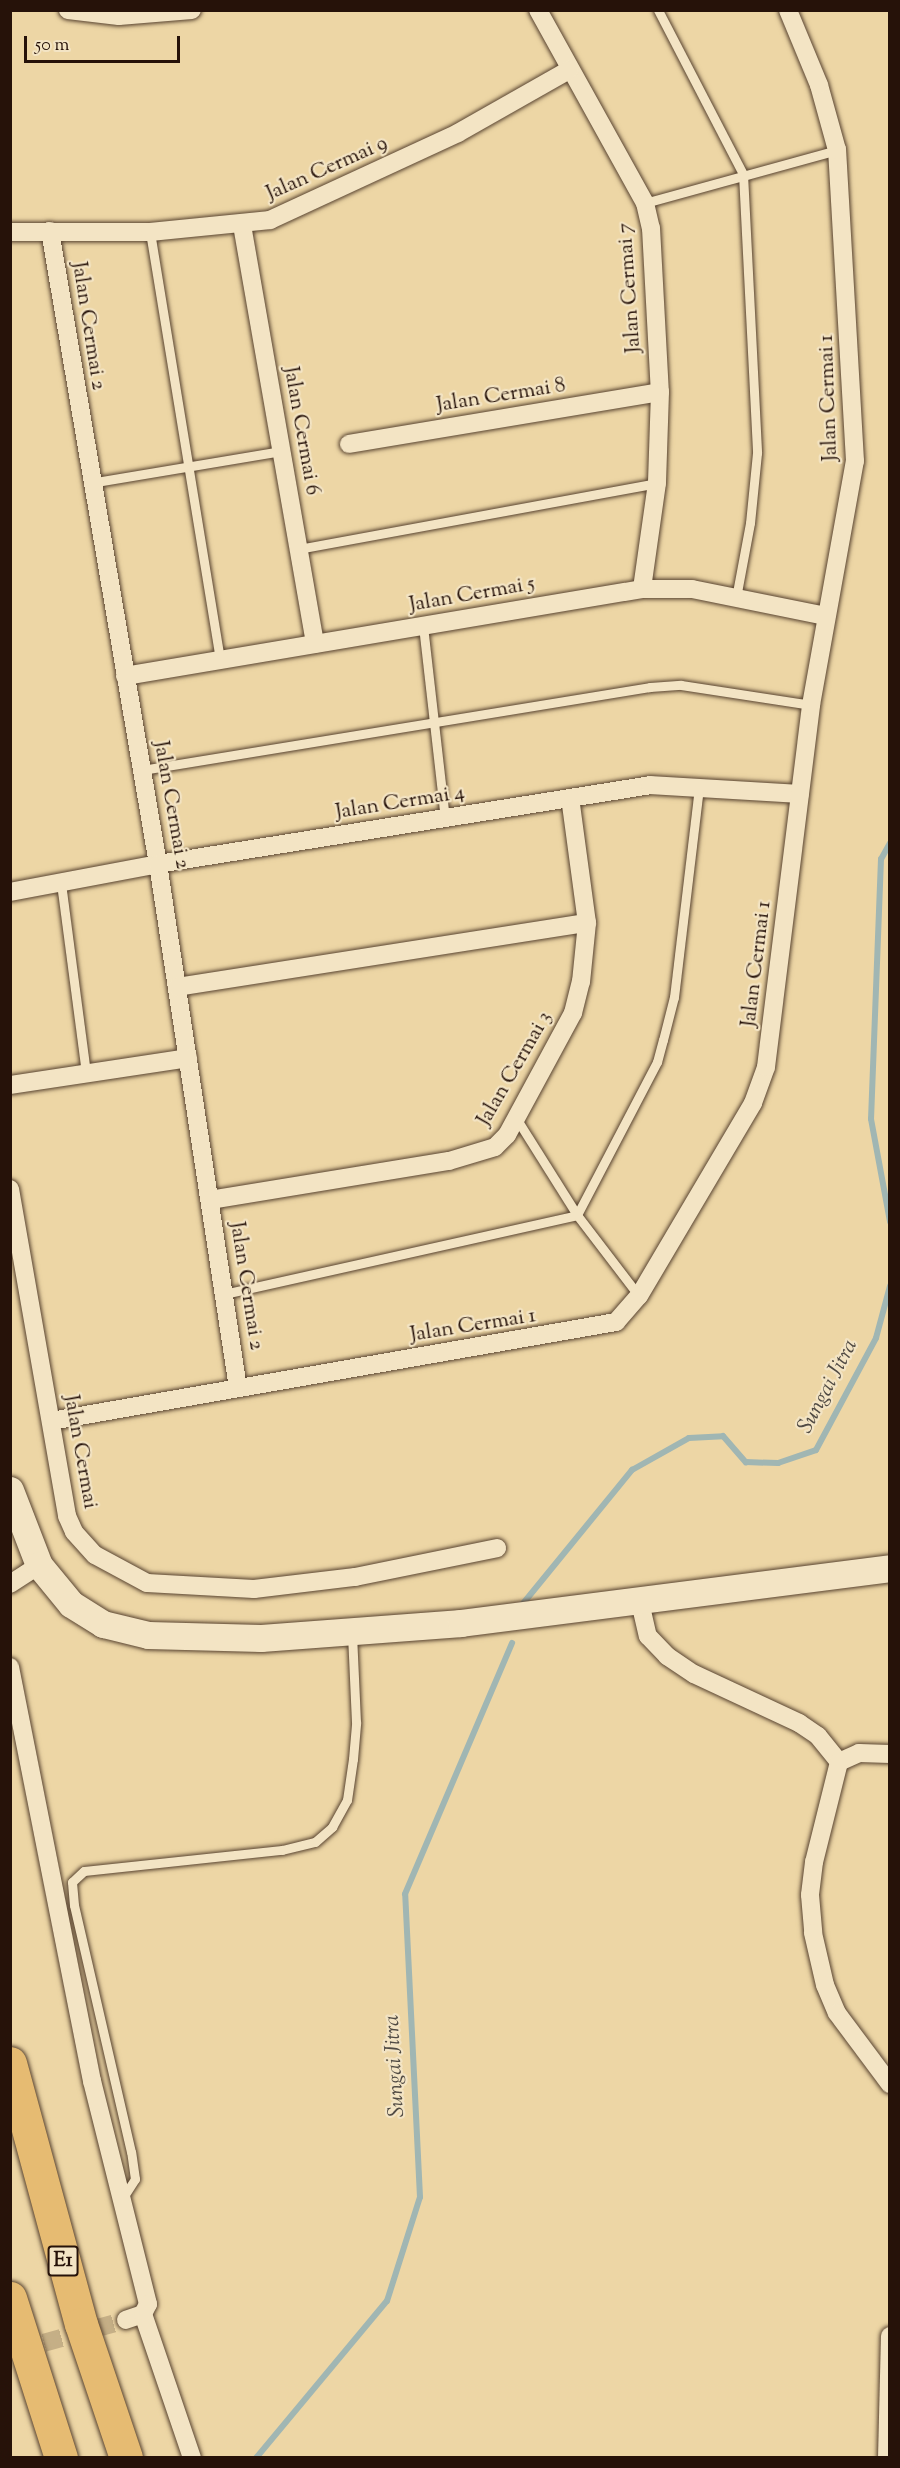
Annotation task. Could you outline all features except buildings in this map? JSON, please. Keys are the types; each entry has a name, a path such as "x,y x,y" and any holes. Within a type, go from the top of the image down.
{"highway":[{"name":"E1","path":"10,2063 81,2324 126,2457"},
{"path":"10,2298 61,2457"}],"street":[{"path":"68,10 118,16 192,10"},
{"name":"Jalan Cermai 7","path":"538,10 569,70 645,203 651,228 660,392 657,483 642,589"},
{"name":"Jalan Cermai 1","path":"51,1421 597,1328 616,1322 639,1296 763,1080 811,705 852,481 855,438 837,150 819,85 788,10"},
{"name":"Jalan Cermai 9","path":"10,232 150,232 242,225 303,207 458,133 569,70"},
{"name":"Jalan Cermai 6","path":"242,225 315,644"},
{"name":"Jalan Cermai 2","path":"50,231 90,483 158,864 238,1388"},
{"name":"Jalan Cermai 8","path":"349,444 660,392"},
{"name":"Jalan Cermai 5","path":"125,676 642,589 692,589 826,616"},
{"name":"Jalan Cermai 4","path":"10,892 158,864 650,785 699,786 800,794"},
{"name":"Jalan Cermai 3","path":"210,1200 374,1176 479,1154 495,1146 516,1118 573,1013 586,954 587,923 570,798"},
{"path":"177,987 587,923"},
{"path":"10,1085 188,1058"},
{"name":"Jalan Cermai","path":"10,1189 63,1494 74,1532 95,1555 147,1583 254,1589 355,1577 497,1548"},
{"path":"10,1490 39,1565 71,1604 103,1624 148,1635 261,1638 461,1623 639,1598 890,1568"},
{"path":"10,1584 39,1565"},
{"path":"639,1598 648,1636 667,1656 694,1674 799,1723 818,1736 839,1762"},
{"path":"10,1667 92,2081 148,2304 134,2317 192,2457"},
{"path":"839,1762 859,1753 890,1754"},
{"path":"839,1762 814,1862 810,1895 813,1933 825,1985 837,2013 890,2084"},
{"path":"887,2457 890,2337"}],"lane":[{"path":"658,10 743,174 757,453 750,523 736,598"},
{"path":"645,203 743,174 837,150"},
{"path":"150,232 220,660"},
{"path":"90,483 281,451"},
{"path":"298,549 657,483"},
{"path":"423,626 445,819"},
{"path":"142,770 435,719 681,686 811,705"},
{"path":"224,1294 577,1215 657,1062 674,997 699,786"},
{"path":"62,883 86,1074"},
{"path":"516,1118 577,1215 639,1296"},
{"path":"122,2199 135,2179 131,2152 74,1905 72,1882 84,1871 282,1850 315,1842 332,1827 347,1800 353,1759 356,1722 351,1631"}],"waterway":[{"name":"Sungai Jitra","path":"890,843 881,859 871,1119 890,1222"},
{"name":"Sungai Jitra","path":"521,1606 632,1470 689,1438 723,1436 746,1462 778,1463 816,1450 876,1338 890,1286"},
{"name":"Sungai Jitra","path":"256,2458 387,2301 420,2197 405,1894 512,1643"}],"tunnel":[{"path":"18,2350 126,2320"}]}
